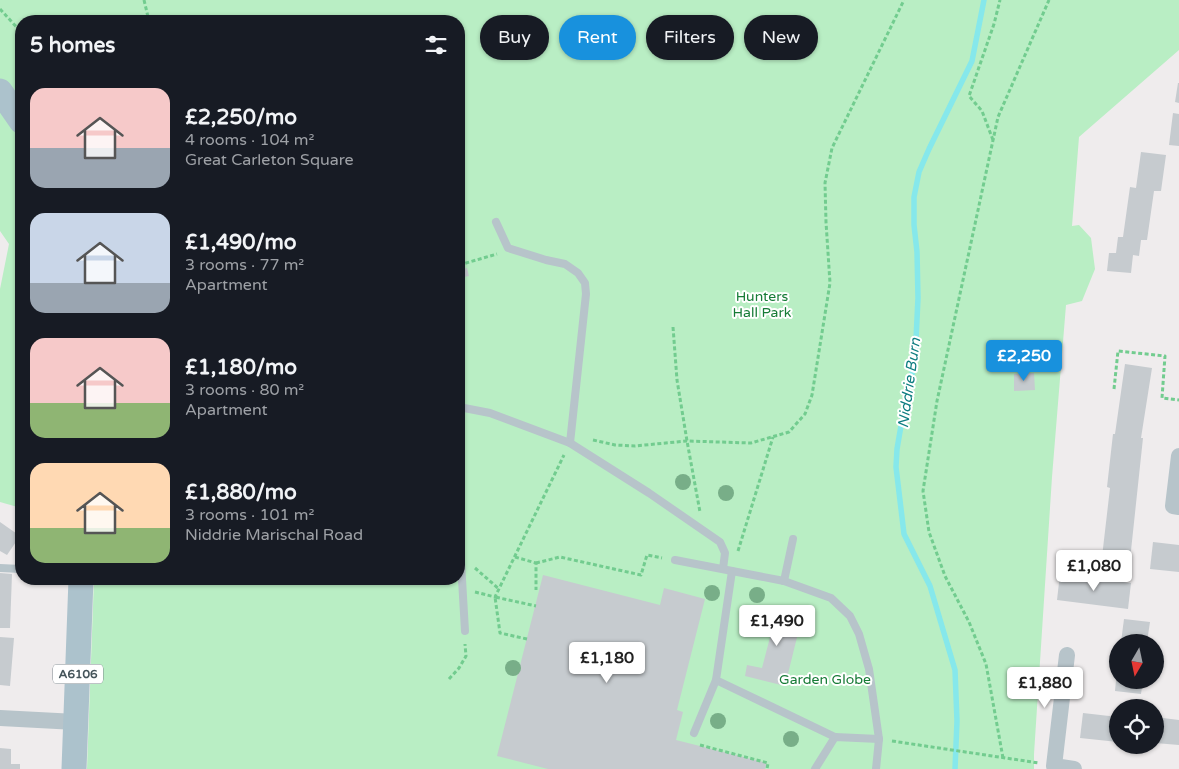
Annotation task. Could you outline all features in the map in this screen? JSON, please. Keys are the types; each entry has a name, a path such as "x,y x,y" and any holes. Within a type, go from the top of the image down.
{"main road":[{"path":"0,91 15,112"},
{"name":"A6106","path":"74,769 81,585"}],"street":[{"path":"1179,456 1173,506 1179,507"},
{"path":"1067,655 1054,766 1074,769"},
{"path":"0,718 76,722"}],"lane":[{"path":"496,222 508,248 566,264 578,273 585,283 586,294 570,443"},
{"path":"465,408 490,413 570,443 720,542 725,553 728,570 716,680 694,733"},
{"path":"784,581 793,539"},
{"path":"675,560 784,581 831,598 850,616 869,669 879,739 876,769"},
{"path":"0,568 15,569"},
{"path":"462,585 464,631"},
{"path":"716,680 835,737 879,739"},
{"path":"815,769 835,737"}],"path":[{"path":"144,0 148,15"},
{"path":"527,639 500,633 495,597 570,443 589,439 634,446 687,440 751,443 789,432 805,414 812,395 830,283 825,182 832,148 904,0"},
{"path":"993,140 982,111 968,96 994,24 1000,0"},
{"path":"1003,758 986,664 970,622 945,576 929,532 923,491 937,401 998,117 1049,0"},
{"path":"0,9 15,25"},
{"path":"465,263 496,255 508,248"},
{"path":"673,327 677,380 703,530"},
{"path":"1114,390 1118,351 1165,356 1162,398 1179,400"},
{"path":"728,570 773,437"},
{"path":"515,557 536,563 560,556 641,575 647,555 675,560"},
{"path":"465,559 499,589"},
{"path":"536,563 536,590"},
{"path":"462,590 536,606"},
{"path":"449,679 459,668 466,656 464,631"},
{"path":"694,733 690,742 768,763 767,769"},
{"path":"879,739 1054,766"}],"green space":[{"name":"Hunters Hall Park","path":"0,0 1179,0 1179,50 1079,137 1072,226 1079,225 1091,238 1095,269 1082,301 1066,305 1052,477 1034,769 87,769 94,585 465,585 465,15 15,15 15,506 0,502 0,289 9,244 0,231"}],"building":[{"path":"1179,83 1179,103 1175,102"},
{"path":"1173,113 1179,114 1179,146 1169,145"},
{"path":"1141,152 1166,155 1161,191 1154,191 1147,240 1141,240 1139,256 1133,255 1131,273 1107,271 1109,253 1116,253 1118,237 1123,237 1130,187 1136,188"},
{"path":"465,268 467,268 469,276 465,277"},
{"path":"1125,364 1152,368 1141,438 1143,438 1130,560 1102,557 1110,488 1107,487 1113,434 1115,434"},
{"path":"1034,373 1035,390 1014,391 1014,374"},
{"path":"0,522 15,532 15,543 7,555 0,551"},
{"path":"1153,542 1179,545 1179,572 1150,569"},
{"path":"0,573 12,574 10,628 0,628"},
{"path":"1060,574 1131,583 1128,609 1057,600"},
{"path":"543,575 660,605 664,588 705,599 677,710 683,712 676,740 767,763 765,769 548,769 497,756"},
{"path":"760,607 802,617 785,686 745,676 747,665 762,668 774,622 757,618"},
{"path":"1124,619 1150,622 1148,634 1122,634"},
{"path":"0,637 14,638 10,686 0,685"},
{"path":"1115,689 1142,689 1141,694 1115,691"},
{"path":"1083,713 1109,716 1109,741 1080,738"},
{"path":"1164,718 1179,720 1179,745 1164,744"},
{"path":"0,748 11,749 11,764 20,764 20,769 0,769"}],"waterway":[{"name":"Niddrie Burn","path":"955,769 957,721 955,670 930,586 904,534 896,467 897,449 908,385 912,375 916,340 918,298 914,197 919,172 972,61 984,0"}],"park label":[{"name":"Garden Globe","path":"825,679"}]}
